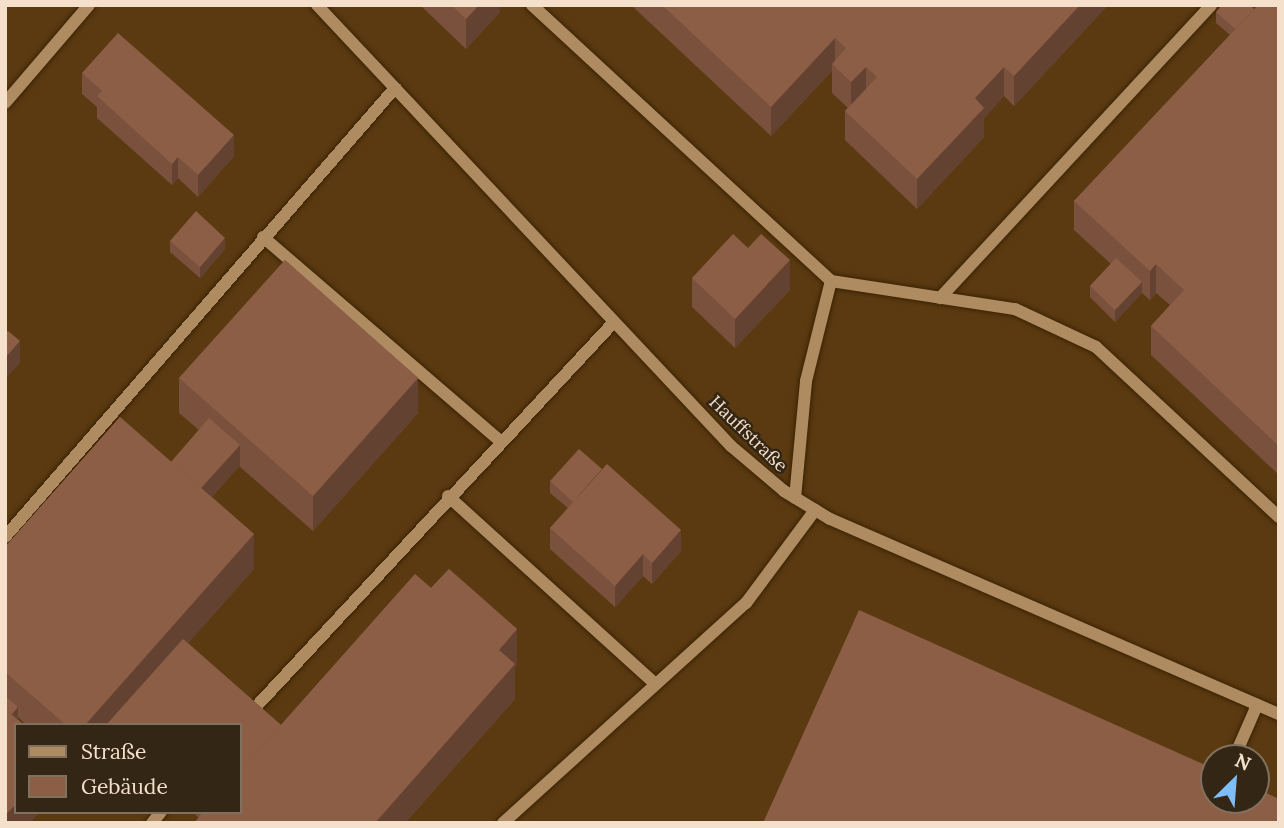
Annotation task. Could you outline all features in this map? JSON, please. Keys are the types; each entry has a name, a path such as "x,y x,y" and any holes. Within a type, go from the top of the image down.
{"street":[{"path":"5,103 89,5"},
{"name":"Hauffstraße","path":"317,5 731,446 795,498 815,510 1279,714"},
{"path":"532,5 831,281 1015,309 1096,347 1279,517"},
{"path":"940,298 1211,5"},
{"path":"5,537 395,88"},
{"path":"263,237 500,440"},
{"path":"795,498 806,381 831,281"},
{"path":"241,723 500,440 614,322"},
{"path":"449,496 654,682"},
{"path":"503,823 654,682 746,603 815,510"},
{"path":"1240,744 1257,705"}],"building":[{"path":"451,5 479,5 466,19"},
{"path":"662,5 1080,5 1014,76 1004,67 975,98 984,108 917,179 845,111 877,77 866,67 851,82 832,64 846,48 835,38 771,107"},
{"path":"1222,5 1250,5 1254,9 1235,29 1216,12"},
{"path":"1258,5 1279,5 1279,446 1151,326 1184,290 1156,264 1150,271 1074,201"},
{"path":"118,33 234,135 198,175 178,157 172,164 97,96 102,91 82,73"},
{"path":"196,211 225,238 200,267 170,241"},
{"path":"733,234 748,248 761,234 790,260 735,319 692,278"},
{"path":"1116,258 1142,282 1115,310 1090,286"},
{"path":"285,260 418,378 313,496 179,378"},
{"path":"8,331 20,341 5,358 5,334"},
{"path":"120,417 254,534 87,723 64,723 5,672 5,547"},
{"path":"209,418 240,445 201,488 171,462"},
{"path":"579,449 602,469 573,502 550,481"},
{"path":"607,464 681,530 652,563 643,554 615,586 550,528"},
{"path":"449,569 517,629 499,650 515,664 375,823 194,823 201,814 242,814 242,769 415,574 431,588"},
{"path":"859,610 1200,763 1200,814 1270,814 1270,795 1279,799 1279,823 763,823"},
{"path":"183,639 281,725 242,769 242,723 108,723"},
{"path":"5,696 18,707 12,714 5,709"},
{"path":"5,709 22,723 14,723 14,806 5,815"}]}
